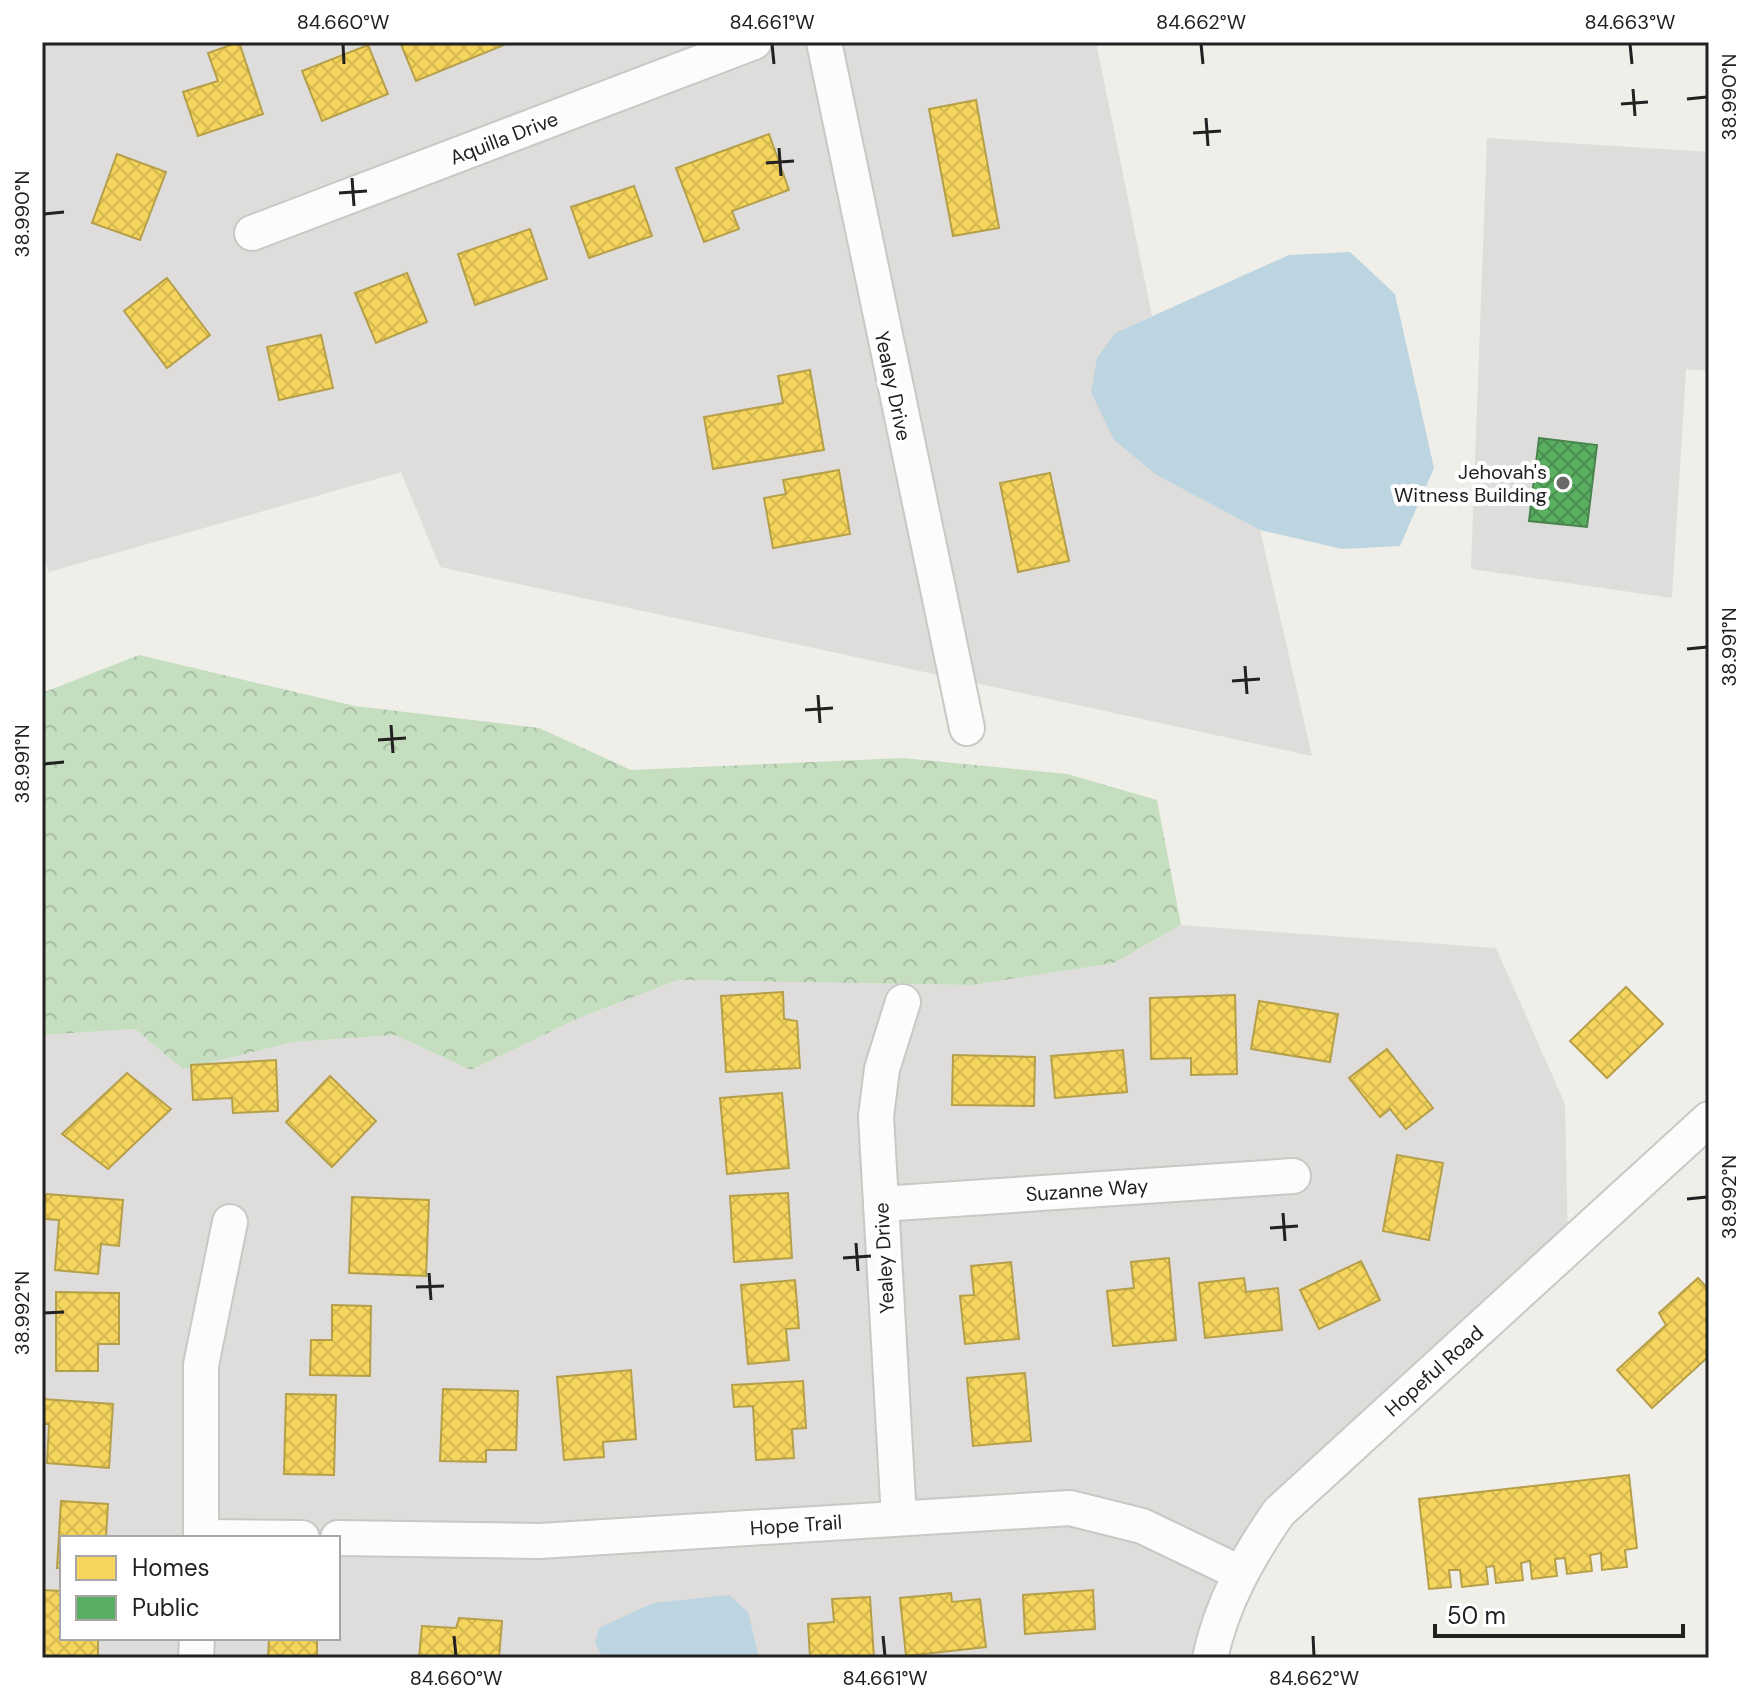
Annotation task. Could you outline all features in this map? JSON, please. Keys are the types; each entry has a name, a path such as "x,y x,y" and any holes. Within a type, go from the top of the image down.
{"street":[{"name":"Aquilla Drive","path":"252,233 754,42"},
{"name":"Yealey Drive","path":"824,42 967,728"},
{"name":"Yealey Drive","path":"899,1518 876,1116 882,1069 903,1002"},
{"name":"Hopeful Road","path":"1210,1658 1216,1631 1240,1573 1279,1512 1709,1119"},
{"name":"Suzanne Way","path":"881,1204 1293,1176"},
{"path":"202,1536 201,1365 230,1222"},
{"name":"Hope Trail","path":"340,1538 540,1541 1070,1508 1142,1526 1240,1573"}],"shaded area":[{"path":"42,42 1096,42 1152,316 1115,333 1158,476 1260,530 1312,756 440,567 401,472 49,572 42,553"},
{"path":"1487,138 1709,152 1709,371 1686,369 1672,598 1471,569"},
{"path":"1181,925 1496,948 1565,1104 1568,1248 1279,1512 1210,1658 42,1658 42,1035 135,1029 184,1069 294,1042 395,1035 471,1070 579,1018 678,980 972,985 1114,963"}],"green space":[{"path":"139,655 355,706 539,728 631,770 903,758 1067,774 1157,800 1181,925 1114,963 972,985 678,980 579,1018 471,1070 395,1035 294,1042 183,1069 135,1029 42,1035 42,693"}],"water":[{"path":"1350,252 1395,294 1434,468 1400,546 1342,549 1260,530 1158,476 1114,440 1091,392 1097,358 1115,333 1289,255"},
{"path":"729,1595 748,1612 759,1658 603,1658 595,1643 599,1628 653,1603"}],"building: Homes":[{"path":"239,42 263,114 198,136 183,92 218,81 208,53"},
{"path":"400,42 503,42 504,45 416,81"},
{"path":"368,45 388,94 322,121 302,71"},
{"path":"976,100 999,228 953,236 929,109"},
{"path":"769,134 789,190 732,211 739,229 704,242 676,168"},
{"path":"117,154 166,172 140,240 92,223"},
{"path":"634,186 652,236 589,258 571,207"},
{"path":"530,229 547,279 475,305 458,254"},
{"path":"407,273 427,322 376,343 355,293"},
{"path":"167,278 210,335 167,368 124,311"},
{"path":"321,335 333,388 279,400 267,347"},
{"path":"810,370 824,450 713,469 704,417 783,403 778,376"},
{"path":"839,470 850,534 773,548 764,498 786,494 783,480"},
{"path":"1050,473 1069,561 1018,572 1000,483"},
{"path":"1626,987 1663,1024 1607,1078 1570,1041"},
{"path":"783,992 784,1019 797,1021 800,1068 726,1072 721,996"},
{"path":"1235,995 1237,1074 1191,1075 1191,1058 1151,1059 1150,998"},
{"path":"1259,1001 1338,1014 1330,1062 1251,1049"},
{"path":"1387,1049 1433,1108 1406,1129 1390,1109 1380,1117 1349,1078"},
{"path":"1123,1050 1127,1092 1055,1098 1051,1056"},
{"path":"953,1055 1035,1057 1034,1106 952,1105"},
{"path":"276,1060 278,1111 233,1113 232,1098 193,1100 191,1065"},
{"path":"127,1073 171,1109 108,1169 62,1134"},
{"path":"330,1076 376,1121 332,1167 286,1122"},
{"path":"782,1093 789,1168 727,1174 720,1098"},
{"path":"1397,1155 1443,1163 1429,1240 1383,1231"},
{"path":"788,1193 792,1258 734,1262 730,1196"},
{"path":"46,1194 123,1200 119,1246 101,1244 98,1274 55,1270 59,1220 44,1219"},
{"path":"352,1197 429,1200 426,1276 349,1273"},
{"path":"1169,1258 1176,1340 1113,1346 1107,1291 1134,1288 1131,1262"},
{"path":"1361,1261 1380,1300 1319,1329 1300,1290"},
{"path":"1011,1262 1019,1339 965,1344 960,1296 974,1295 971,1266"},
{"path":"1244,1278 1246,1292 1278,1288 1282,1330 1205,1338 1199,1283"},
{"path":"1698,1278 1709,1290 1709,1356 1652,1408 1617,1370 1666,1325 1659,1313"},
{"path":"795,1280 799,1328 786,1329 789,1360 748,1364 741,1285"},
{"path":"56,1292 119,1293 119,1344 98,1344 98,1371 56,1371"},
{"path":"332,1305 371,1306 370,1376 310,1375 311,1340 332,1340"},
{"path":"631,1370 636,1439 603,1442 604,1457 564,1460 557,1377"},
{"path":"1025,1373 1031,1441 973,1446 967,1378"},
{"path":"803,1381 806,1428 792,1429 794,1458 756,1460 753,1406 734,1407 732,1385"},
{"path":"443,1389 518,1391 516,1450 486,1450 486,1462 440,1461"},
{"path":"286,1394 336,1395 334,1475 284,1474"},
{"path":"42,1399 113,1404 109,1468 47,1463 49,1424 42,1424"},
{"path":"1629,1475 1637,1548 1625,1550 1627,1567 1602,1570 1601,1553 1590,1555 1592,1571 1567,1574 1565,1558 1555,1559 1557,1576 1532,1579 1530,1561 1521,1563 1523,1580 1496,1583 1494,1566 1486,1567 1488,1584 1462,1587 1460,1570 1449,1570 1451,1587 1429,1589 1419,1499"},
{"path":"61,1501 108,1504 106,1536 60,1536 60,1568 57,1568"},
{"path":"42,1590 60,1591 60,1640 98,1640 98,1658 42,1658"},
{"path":"1093,1590 1095,1629 1025,1634 1023,1595"},
{"path":"951,1593 952,1602 980,1599 986,1647 906,1656 900,1598"},
{"path":"870,1597 874,1658 810,1658 808,1624 834,1622 832,1599"},
{"path":"459,1618 502,1621 499,1658 419,1658 422,1626 456,1628"},
{"path":"269,1640 317,1640 317,1658 268,1658"}],"building: Public":[{"name":"Jehovah's Witness Building","path":"1539,438 1597,445 1587,527 1529,521"}],"place":[{"name":"Jehovah's Witness Building","path":"1563,483"}]}
